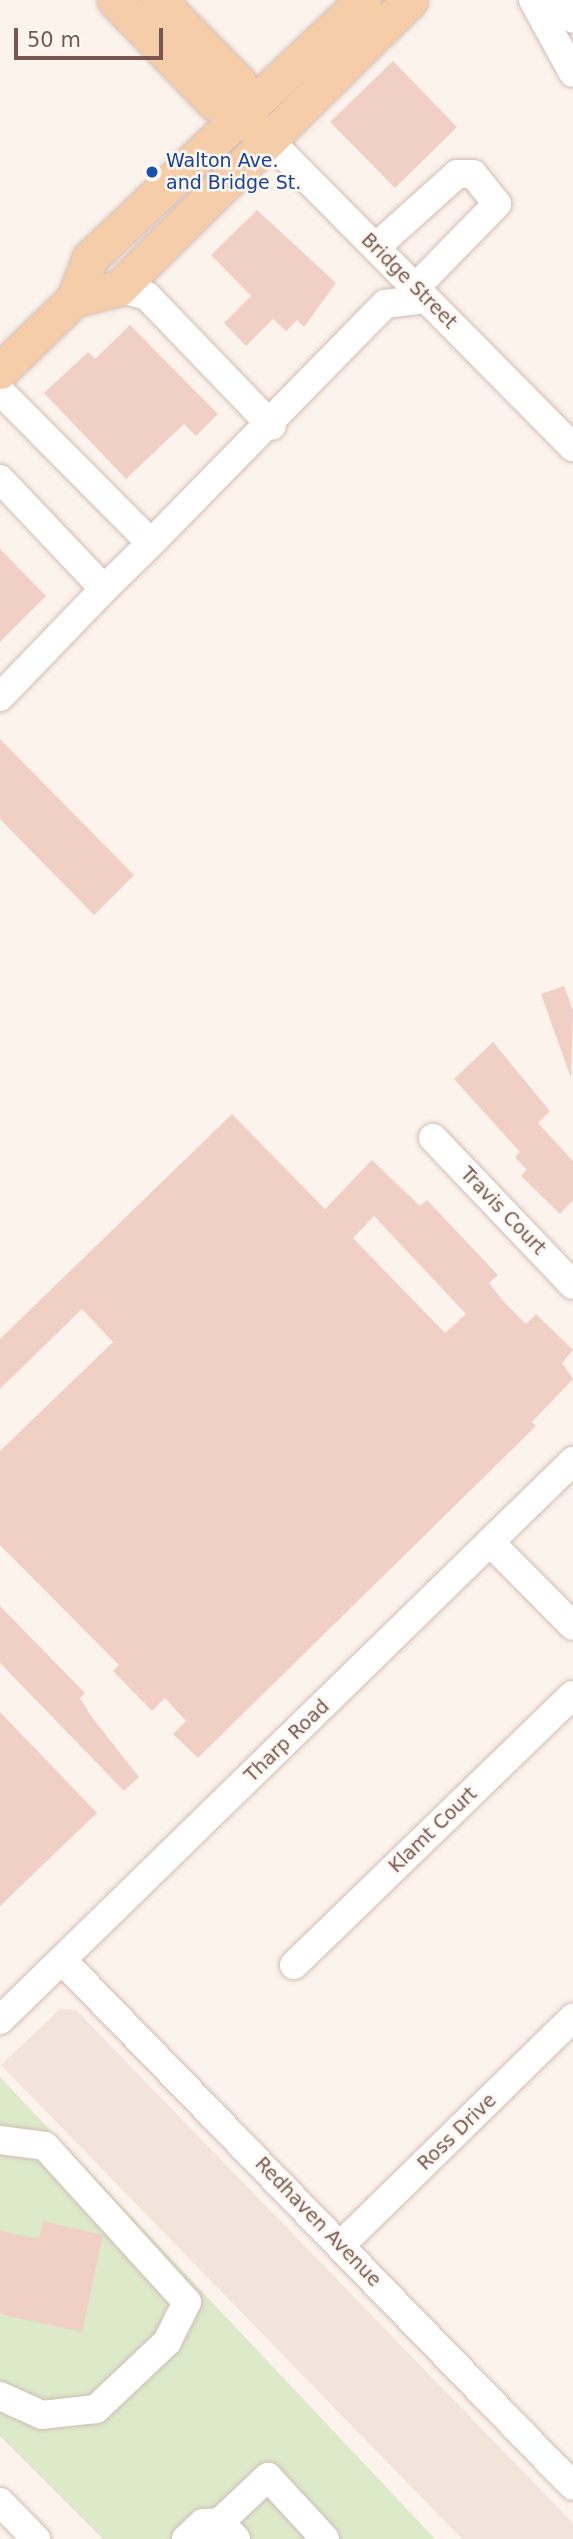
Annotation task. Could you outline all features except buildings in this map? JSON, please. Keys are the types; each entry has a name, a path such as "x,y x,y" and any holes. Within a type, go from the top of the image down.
{"main road":[{"name":"Bridge Street","path":"115,0 214,102 243,115 270,141"},
{"path":"158,0 238,82 243,115"},
{"path":"0,372 74,299 90,258 364,0"},
{"path":"74,299 119,288 410,0"}],"street":[{"path":"533,0 573,73"},
{"path":"564,0 573,19"},
{"name":"Bridge Street","path":"270,141 573,447"},
{"path":"0,697 104,589 272,425 385,304 421,293 494,209 494,196 473,174 457,174 376,247"},
{"path":"119,288 147,296 272,425"},
{"path":"0,391 151,543"},
{"path":"3,487 104,589"},
{"name":"Travis Court","path":"433,1138 573,1285"},
{"name":"Tharp Road","path":"0,2020 573,1461"},
{"path":"490,1542 573,1626"},
{"name":"Klamt Court","path":"294,1965 573,1695"},
{"name":"Redhaven Avenue","path":"62,1959 573,2487"},
{"name":"Ross Drive","path":"341,2245 573,2018"},
{"path":"0,2140 44,2146 187,2302 167,2342 96,2409 41,2415 0,2396"},
{"path":"186,2539 203,2523 224,2533 268,2477 325,2539"},
{"path":"0,2502 36,2539"}],"shaded area":[{"path":"60,2009 76,2010 573,2523 573,2539 462,2539 1,2065"}],"green space":[{"path":"0,2077 435,2539 103,2539 0,2436"}],"place":[{"name":"Walton Ave. and Bridge St.","path":"152,172"}]}
